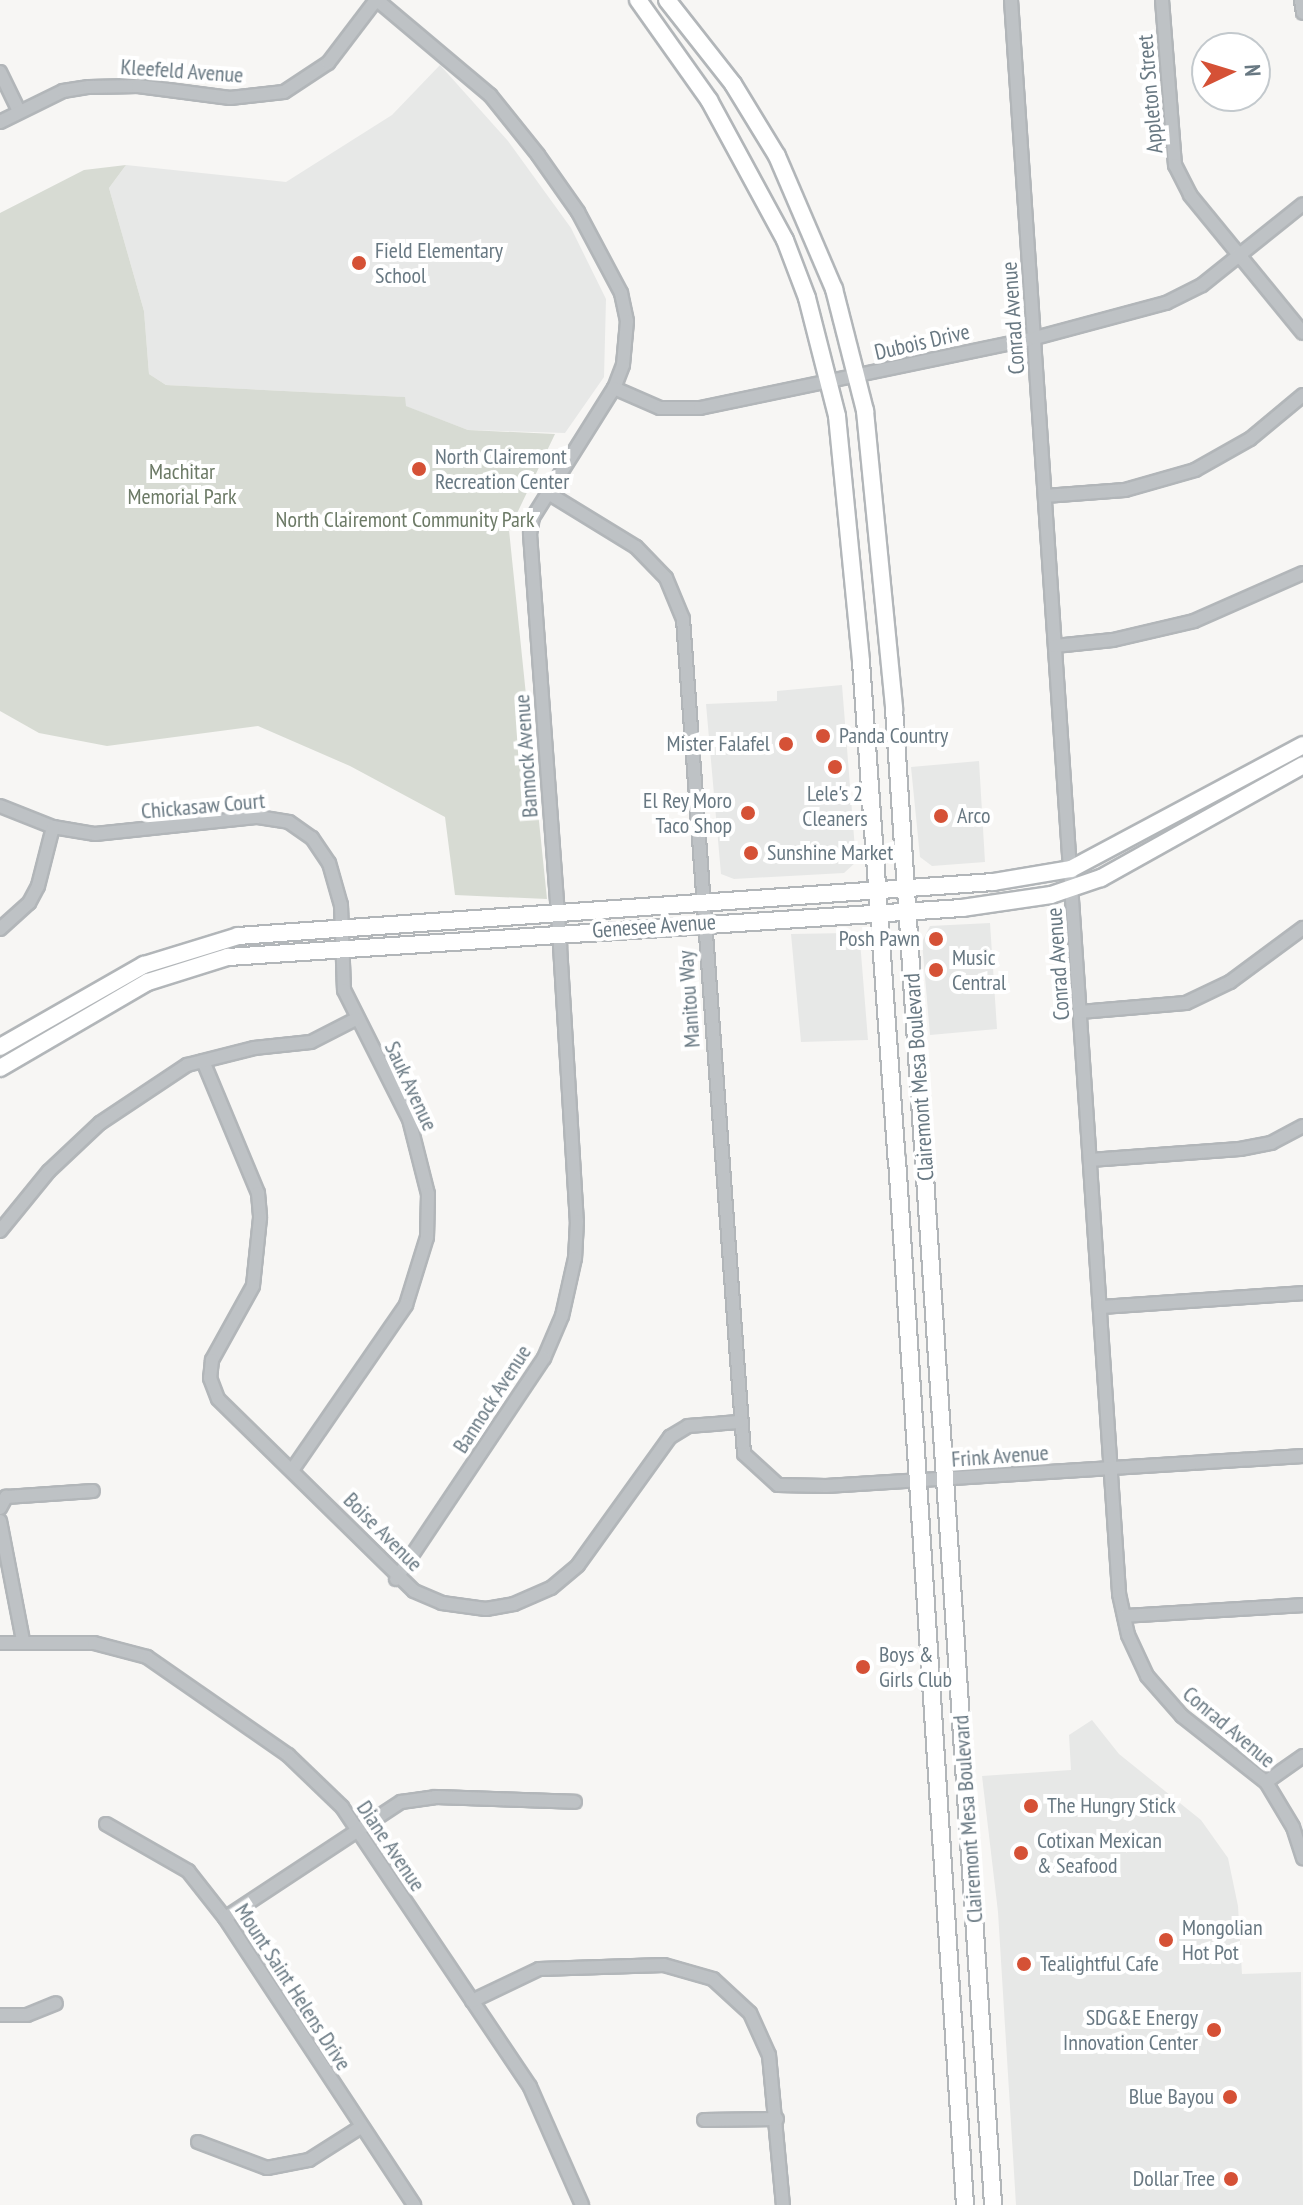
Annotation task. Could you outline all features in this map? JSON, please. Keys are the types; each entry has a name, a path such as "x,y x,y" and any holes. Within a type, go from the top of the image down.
{"main road":[{"name":"Clairemont Mesa Boulevard","path":"638,0 751,170 801,284 830,383 849,504 919,1482 965,2205"},
{"name":"Clairemont Mesa Boulevard","path":"667,0 733,84 777,156 834,289 858,377 877,501 906,889 993,2205"},
{"name":"Genesee Avenue","path":"0,1047 176,951 238,936 1008,881 1071,869 1303,745"},
{"name":"Genesee Avenue","path":"0,1068 170,972 247,954 704,922 907,912 994,905 1073,889 1303,765"}],"street":[{"name":"Kleefeld Avenue","path":"0,122 18,109 89,87 138,86 230,98 284,92 328,63 376,0"},
{"name":"Bannock Avenue","path":"376,0 490,95 578,212 621,293 627,321 623,365 614,388 533,517 530,534 577,1221 562,1316 544,1358 396,1579"},
{"name":"Conrad Avenue","path":"1011,0 1111,1469 1124,1616 1147,1676 1161,1695 1266,1782 1293,1827 1303,1858"},
{"name":"Appleton Street","path":"1162,0 1175,165 1190,195 1303,333"},
{"path":"1301,0 1303,13"},
{"path":"0,72 18,109"},
{"name":"Dubois Drive","path":"614,388 660,408 700,408 1035,338 1166,303 1202,285 1303,204"},
{"path":"1045,496 1125,490 1195,470 1250,439 1303,395"},
{"name":"Manitou Way","path":"548,493 636,547 666,578 683,619 739,1422"},
{"path":"1055,646 1113,640 1194,621 1303,573"},
{"name":"Chickasaw Court","path":"0,806 53,827 95,834 258,817 289,822 312,838 329,863 344,927"},
{"path":"0,929 29,903 38,886 53,827"},
{"name":"Sauk Avenue","path":"293,1469 406,1305 427,1237 428,1194 409,1119 344,990 344,927"},
{"path":"1080,1012 1186,1003 1230,982 1303,928"},
{"path":"0,1231 49,1171 100,1123 187,1065 254,1048 311,1042 356,1019"},
{"name":"Boise Avenue","path":"203,1061 258,1193 260,1218 253,1286 212,1360 210,1378 218,1399 293,1469 396,1579 426,1598 486,1609 551,1588 578,1565 670,1437 688,1426 739,1422"},
{"path":"1090,1160 1240,1149 1271,1143 1303,1126"},
{"path":"1100,1307 1303,1293"},
{"name":"Frink Avenue","path":"739,1422 744,1454 778,1485 919,1482 1303,1456"},
{"path":"0,1508 6,1497 93,1491"},
{"path":"0,1521 23,1641"},
{"path":"1124,1616 1303,1605"},
{"name":"Diane Avenue","path":"0,1643 94,1643 147,1657 288,1755 342,1807 530,2087 582,2205"},
{"path":"1266,1782 1303,1756"},
{"path":"225,1918 401,1802 435,1797 575,1802"},
{"name":"Mount Saint Helens Drive","path":"106,1824 188,1871 225,1918 414,2205"},
{"path":"472,2001 539,1969 664,1965 713,1979 750,2013 769,2055 783,2205"},
{"path":"0,2015 27,2015 56,2003"},
{"path":"704,2120 777,2119"},
{"path":"198,2142 267,2168 309,2160 361,2127"}],"shaded area":[{"name":"Field Elementary School","path":"440,65 508,141 571,228 606,299 604,377 565,433 468,430 405,406 404,397 166,385 149,374 144,311 109,188 126,165 286,182 392,115"},
{"path":"842,685 856,862 844,873 734,879 721,874 706,704 777,701 777,691"},
{"path":"979,761 985,862 932,866 920,857 911,767"},
{"path":"990,923 997,1029 930,1035 922,942 930,926"},
{"path":"848,933 860,941 868,1040 801,1042 791,934"},
{"path":"1092,1720 1119,1754 1201,1820 1228,1858 1238,1906 1242,1974 1301,1972 1303,2205 1016,2205 998,1912 982,1776 1071,1770 1069,1735"}],"green space":[{"path":"126,165 109,188 144,311 149,374 166,385 405,397 406,406 468,430 555,434 509,530 547,899 455,895 445,817 350,766 258,726 107,746 39,733 0,711 0,213 84,170"}],"place":[{"name":"Field Elementary School","path":"359,263"},
{"name":"North Clairemont Recreation Center","path":"419,469"},
{"name":"Panda Country","path":"823,736"},
{"name":"Mister Falafel","path":"786,744"},
{"name":"Lele's 2 Cleaners","path":"835,767"},
{"name":"El Rey Moro Taco Shop","path":"748,813"},
{"name":"Arco","path":"941,816"},
{"name":"Sunshine Market","path":"751,853"},
{"name":"Posh Pawn","path":"936,939"},
{"name":"Music Central","path":"936,970"},
{"name":"Boys & Girls Club","path":"863,1667"},
{"name":"The Hungry Stick","path":"1031,1806"},
{"name":"Cotixan Mexican & Seafood","path":"1021,1853"},
{"name":"Mongolian Hot Pot","path":"1166,1940"},
{"name":"Tealightful Cafe","path":"1024,1964"},
{"name":"SDG&E Energy Innovation Center","path":"1214,2030"},
{"name":"Blue Bayou","path":"1230,2097"},
{"name":"Dollar Tree","path":"1231,2179"}],"park label":[{"name":"Machitar Memorial Park","path":"182,484"},
{"name":"North Clairemont Community Park","path":"405,520"}]}
